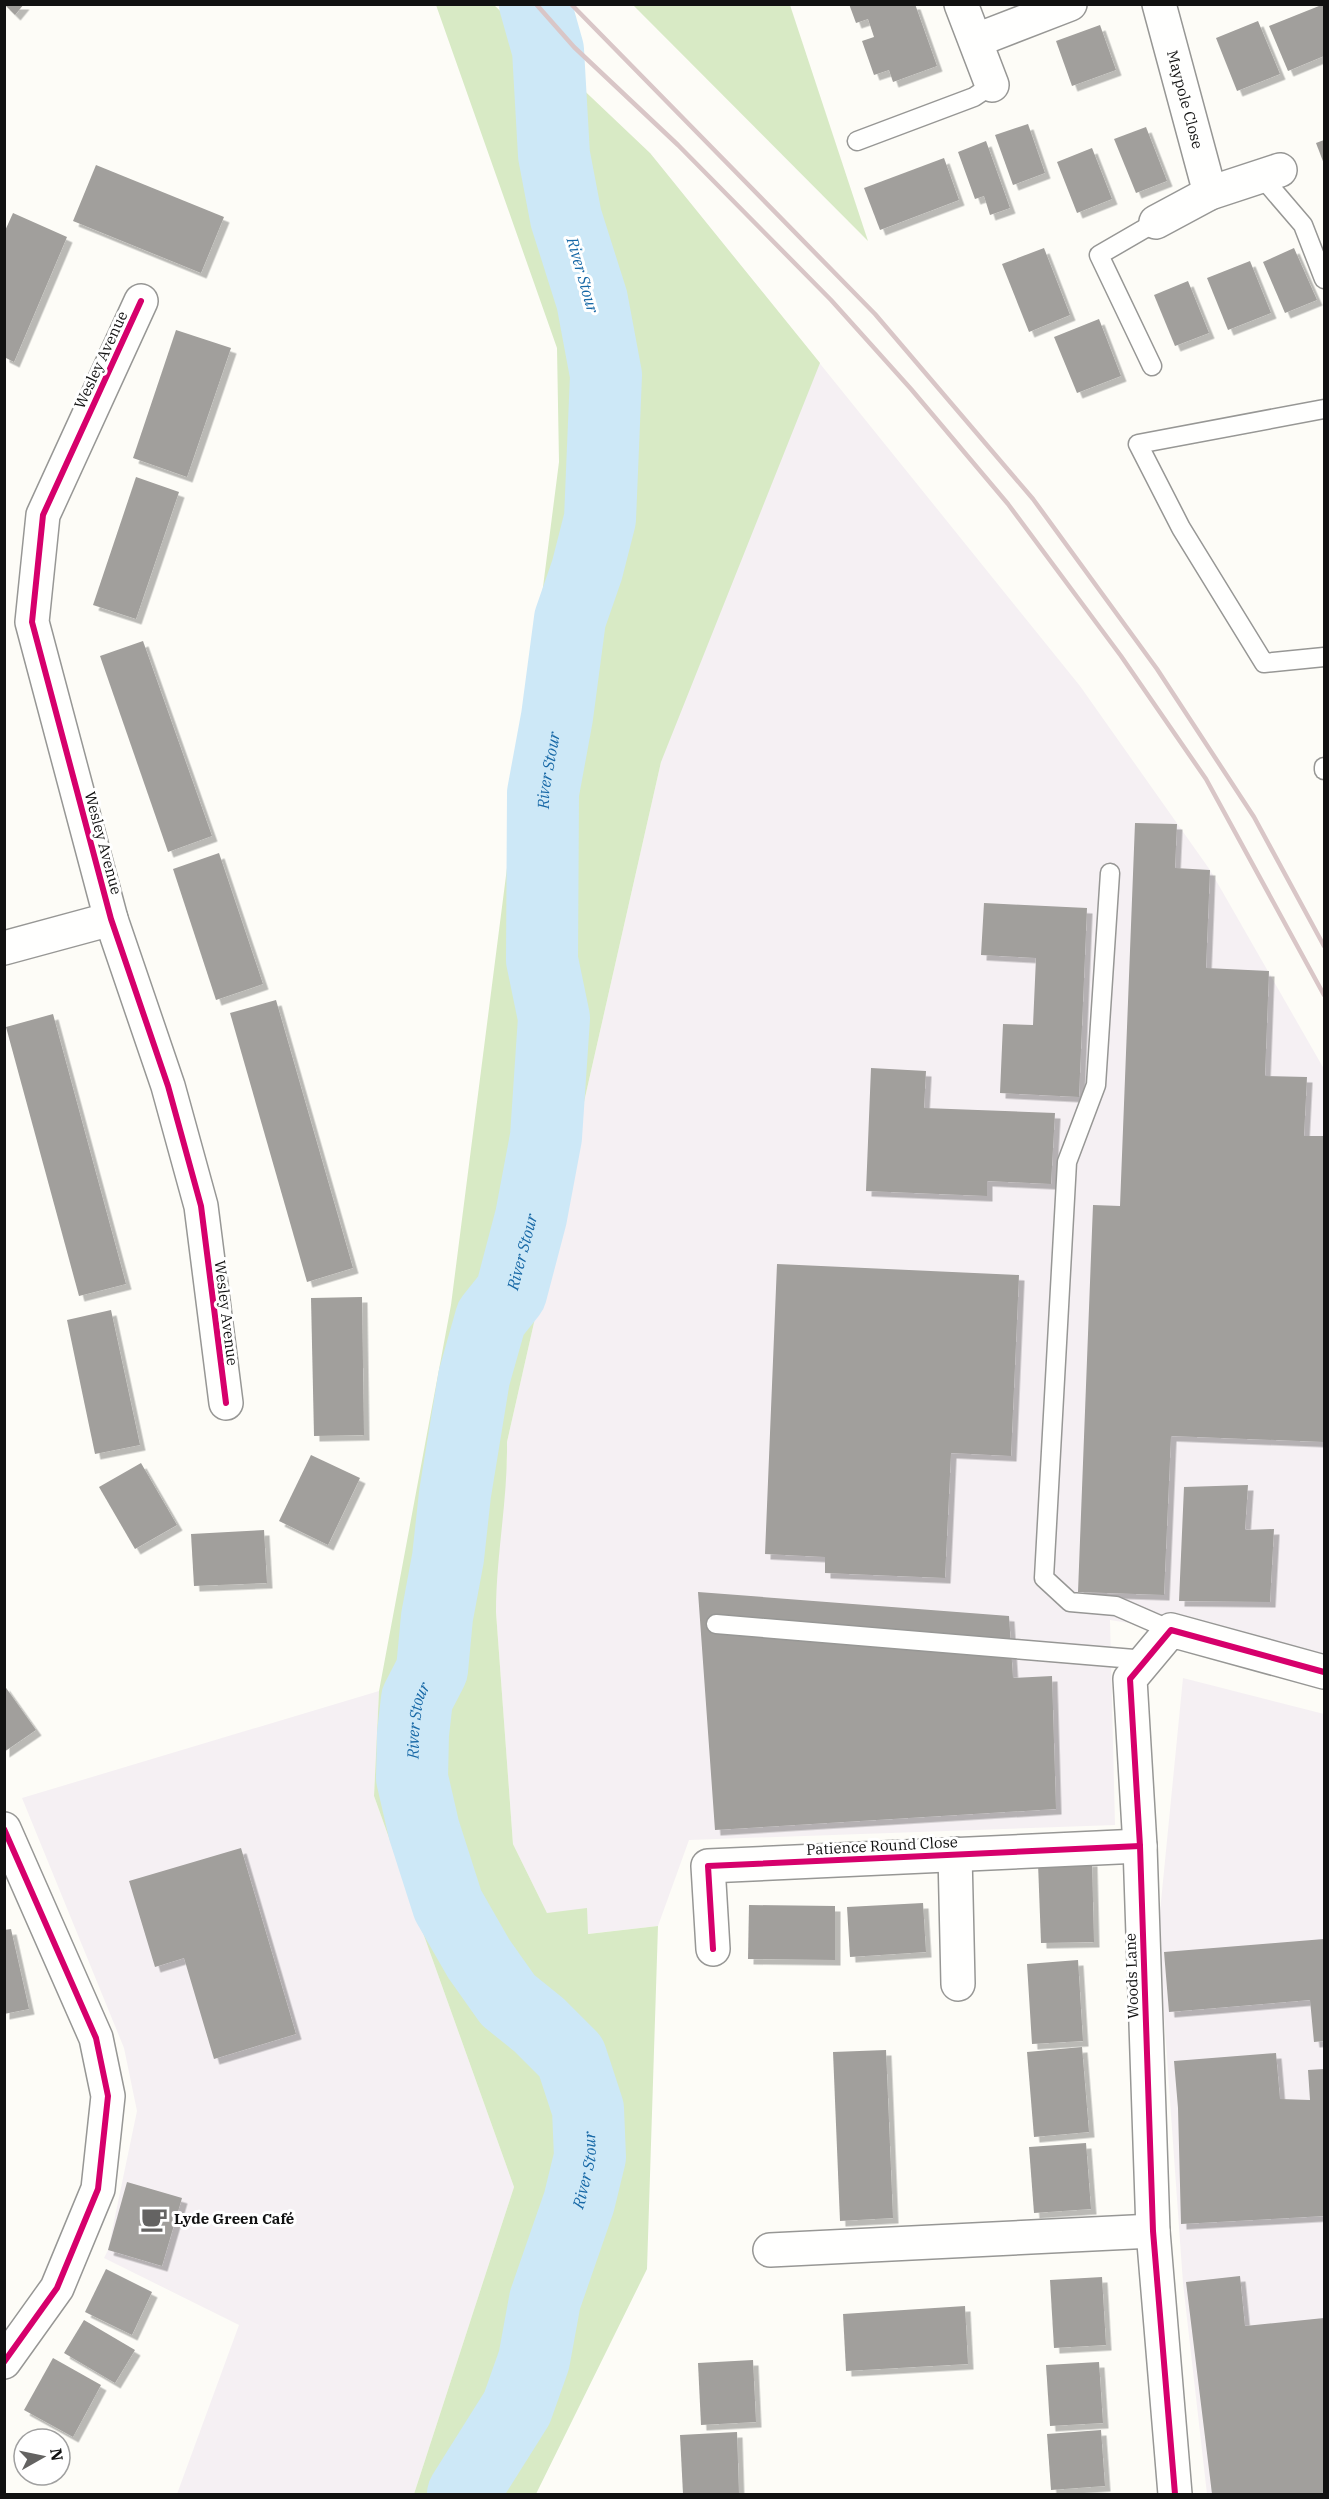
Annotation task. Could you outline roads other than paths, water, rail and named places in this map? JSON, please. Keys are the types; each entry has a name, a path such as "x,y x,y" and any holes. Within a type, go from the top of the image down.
{"street":[{"path":"961,4 977,40 992,85"},
{"path":"977,40 1070,4"},
{"name":"Maypole Close","path":"1159,4 1210,194"},
{"path":"1156,222 1210,194 1270,173"},
{"name":"Wesley Avenue","path":"141,301 43,515 32,622 111,919 168,1086 201,1206 226,1403"},
{"path":"4,948 111,919"},
{"path":"1171,1630 1324,1672"},
{"name":"Woods Lane","path":"1171,1630 1130,1679 1140,1846 1153,2231 1175,2494"},
{"path":"4,1829 96,2038 108,2096 98,2188 57,2288 4,2362"},
{"name":"Patience Round Close","path":"713,1949 708,1866 1140,1846"},
{"name":"Patience Round Close","path":"955,1854 958,1984"},
{"path":"770,2250 1153,2231"}],"lane":[{"path":"857,141 974,98 992,85"},
{"path":"1270,173 1304,225 1324,279"},
{"path":"1152,366 1099,255 1156,222"},
{"path":"1324,409 1138,444 1181,528 1264,663 1324,657"},
{"path":"1110,873 1096,1085 1067,1162 1044,1578 1070,1602 1116,1606 1171,1630"},
{"path":"716,1624 1146,1660"}],"waterway":[{"name":"River Stour","path":"463,2494 517,2408 534,2360 545,2300 579,2202 590,2157 588,2109 571,2057 539,2025 508,2000 479,1959 448,1905 424,1830 412,1778 417,1699 432,1670 437,1617 448,1558 455,1494 474,1378 491,1318 511,1293 531,1217 546,1137 554,1018 542,960 543,793 557,717 570,619 587,570 600,519 606,375 592,300 566,218 554,155 548,50 535,4"}],"railway":[{"path":"536,4 574,47 678,145 831,300 911,389 1008,504 1121,656 1206,779 1324,995"},
{"path":"571,4 875,314 1033,499 1157,669 1254,817 1324,946"}],"place":[{"name":"Lyde Green Café","path":"154,2219"}]}
